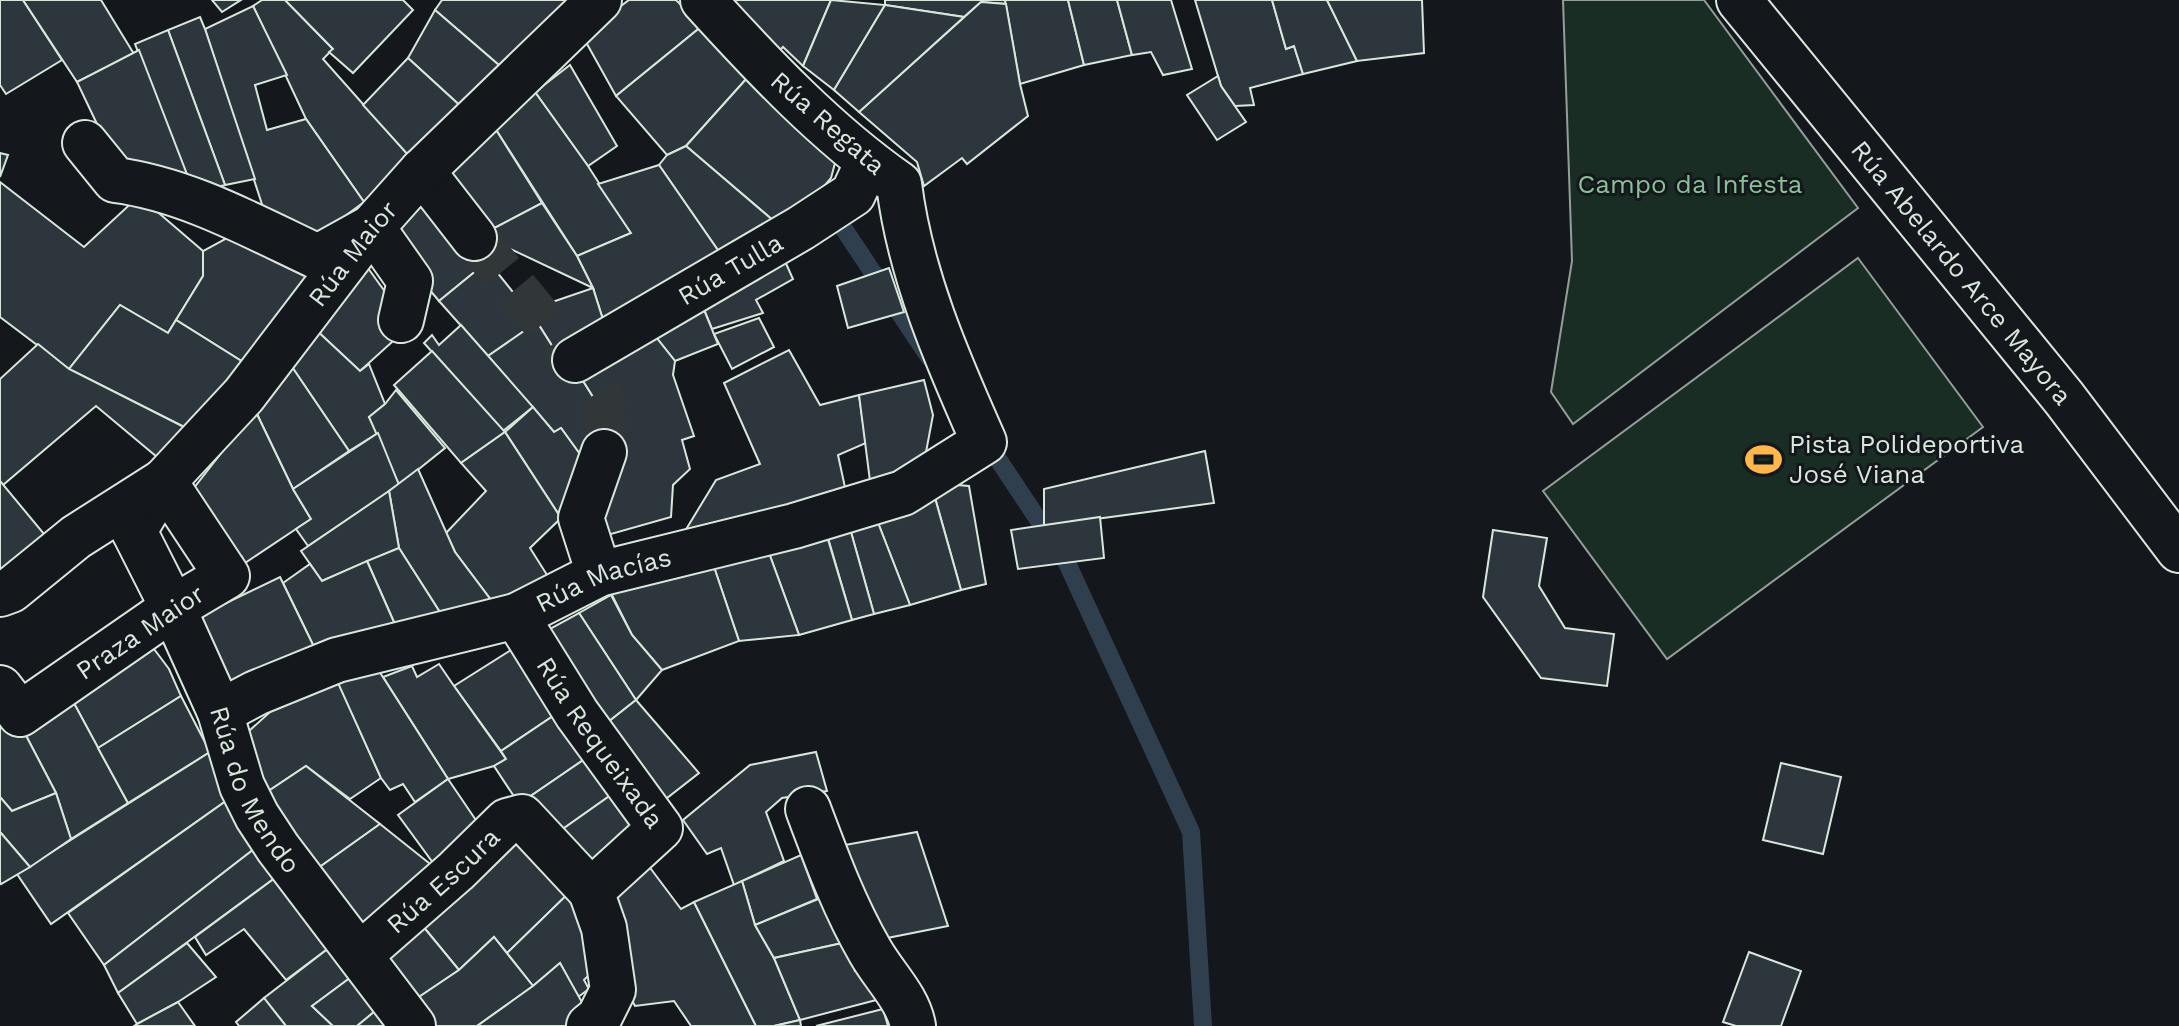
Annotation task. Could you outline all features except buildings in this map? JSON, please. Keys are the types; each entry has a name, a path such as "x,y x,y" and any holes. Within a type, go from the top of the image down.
{"street":[{"name":"Rúa Maior","path":"134,531 164,481 244,395 372,227 422,171 599,0"},
{"name":"Rúa Regata","path":"703,0 764,67 870,163 899,184 912,256 939,337 984,442"},
{"name":"Rúa Abelardo Arce Mayora","path":"1739,0 2064,398 2179,550"},
{"path":"85,143 115,180 144,183 229,215 318,257 372,227 410,281 401,320"},
{"name":"Rúa Tulla","path":"575,360 840,203 853,194 870,163"},
{"path":"422,171 474,238"},
{"name":"Rúa Macías","path":"220,712 256,693 337,660 516,616 599,574 794,526 903,493 984,442"},
{"path":"599,574 581,518 604,452"},
{"path":"0,594 11,590 76,537 164,481"},
{"name":"Praza Maior","path":"0,688 20,714 173,608 227,576 164,481"},
{"path":"0,604 134,531"},
{"name":"Rúa do Mendo","path":"134,531 220,712 242,786 257,816 413,1026"},
{"name":"Rúa Requeixada","path":"516,616 577,714 660,828 591,891"},
{"path":"808,809 832,873 870,951 911,1013 913,1026"},
{"name":"Rúa Escura","path":"361,954 456,871 507,821 522,817 591,891"},
{"path":"589,1026 599,1018 613,990 604,928 591,891"}],"green space":[{"name":"Campo da Infesta","path":"1563,0 1704,0 1858,208 1573,424 1551,392 1572,261"},
{"name":"Pista Polideportiva José Viana","path":"1858,258 1983,427 1667,659 1543,491"}],"waterway":[{"path":"830,208 929,357"},
{"path":"984,438 1067,563 1191,832 1203,1026"}],"tunnel":[{"path":"474,238 575,360 603,402 604,452"}],"place":[{"name":"Pista Polideportiva José Viana","path":"1763,459"}]}
